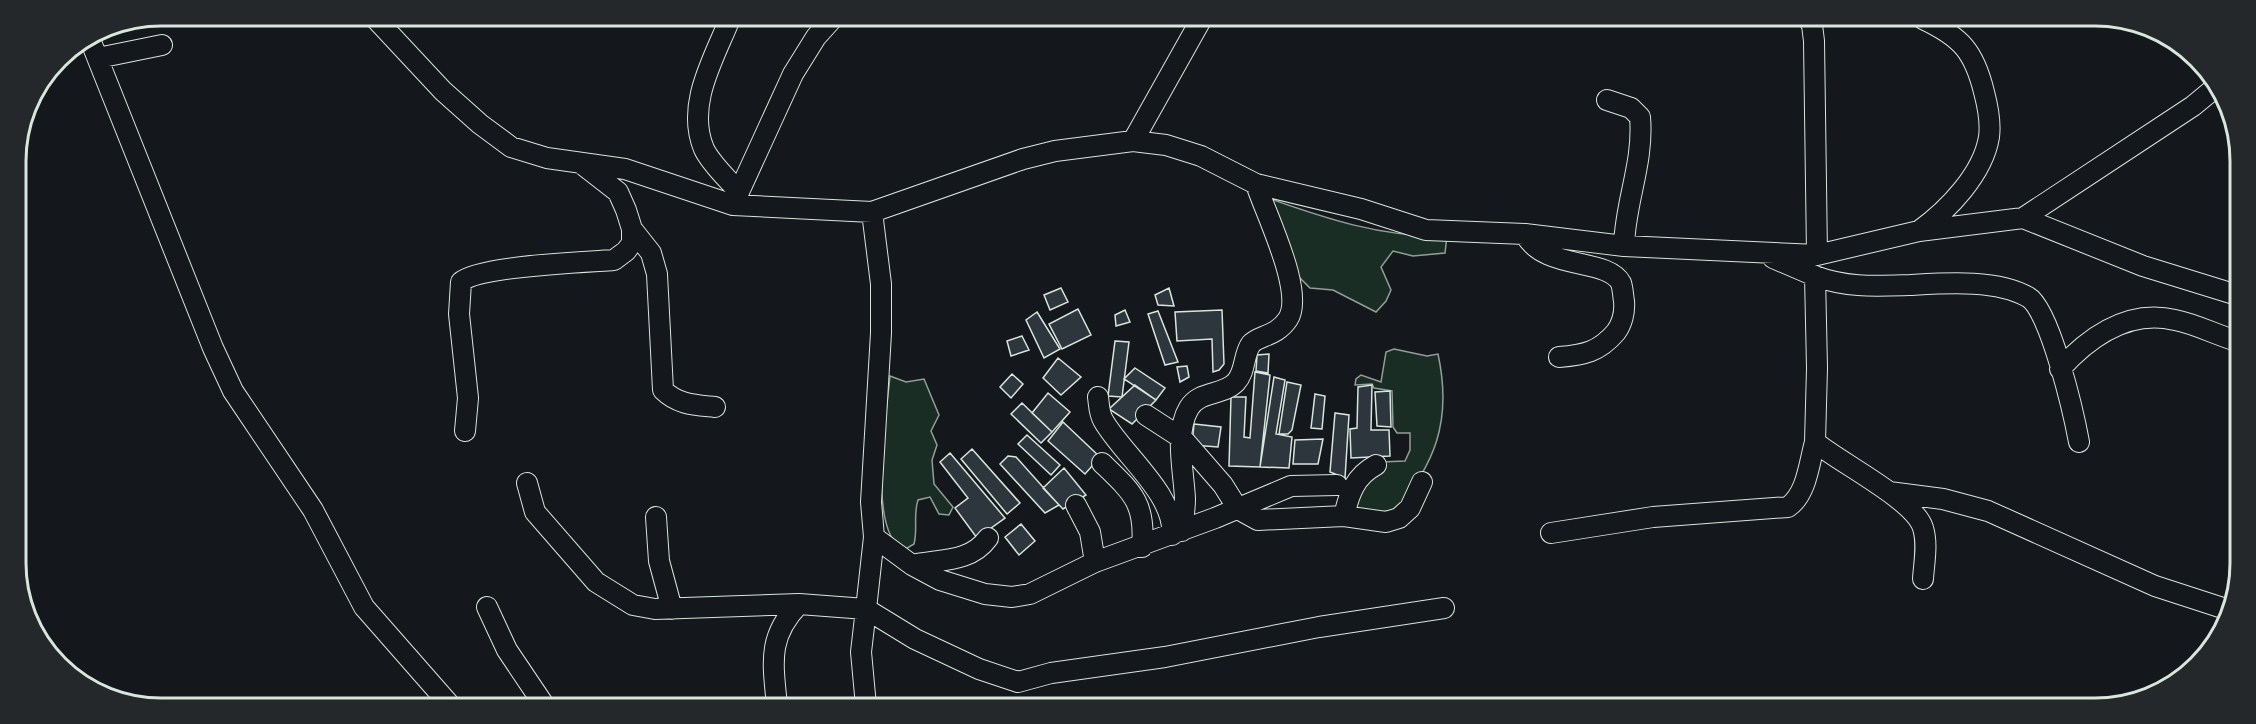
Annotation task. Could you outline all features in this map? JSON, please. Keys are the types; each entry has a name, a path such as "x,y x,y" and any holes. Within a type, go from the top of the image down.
{"street":[{"path":"382,26 443,91 480,124 511,147 547,158 625,169 736,198 873,212 1023,159 1054,151 1133,141 1166,145 1201,156 1256,184 1361,209 1426,230 1525,234 1624,246 1817,255 1919,231 2023,218 2193,106 2211,91"},
{"path":"727,26 700,93 697,111 699,131 705,151 736,198"},
{"path":"736,198 793,74 816,37 826,26"},
{"path":"1133,141 1198,26"},
{"path":"1812,26 1817,255"},
{"path":"1919,231 1937,218 1952,202 1978,165 1989,138 1989,122 1979,69 1971,52 1956,38 1934,26"},
{"path":"92,44 213,348 233,392 313,510 364,607 444,698"},
{"path":"98,58 162,45"},
{"path":"1607,100 1631,108 1640,117 1640,157 1626,213 1624,246"},
{"path":"577,161 618,192 632,229 651,253 657,274 663,390 683,404 716,407"},
{"path":"1177,533 1185,502 1182,439 1186,417 1192,404 1205,395 1228,389 1235,383 1241,375 1250,346 1254,342 1271,336 1284,324 1293,309 1294,298 1285,263 1256,184"},
{"path":"865,698 861,652 874,537 871,502 879,395 881,294 873,212"},
{"path":"2023,218 2144,266 2230,293"},
{"path":"465,431 468,398 459,307 461,282 472,276 503,270 614,260 632,243 632,229"},
{"path":"1525,234 1529,242 1541,252 1609,273 1620,282 1623,289 1624,307 1620,327 1610,340 1587,355 1559,357"},
{"path":"1762,253 1815,276 1860,287 1978,284 2018,292 2030,298 2039,308 2047,325 2079,442"},
{"path":"1551,533 1653,517 1788,507 1795,503 1803,488 1815,442 1817,368 1815,276"},
{"path":"2060,369 2092,338 2111,328 2145,317 2175,320 2230,339"},
{"path":"1098,397 1102,418 1169,513 1177,533"},
{"path":"1146,416 1182,439 1223,485 1238,509 1258,520 1344,516 1386,522 1399,518 1410,508 1422,482"},
{"path":"1815,442 1889,492 1908,507 1923,526 1926,540 1923,579"},
{"path":"1102,463 1127,486 1135,499 1143,518 1142,547"},
{"path":"1344,516 1348,496 1359,478 1376,465"},
{"path":"527,483 535,512 596,582 633,605 672,609 799,604 867,609 915,639 979,669 1018,682 1051,672 1165,657 1319,627 1444,608"},
{"path":"874,537 912,565 940,580 985,594 1012,597 1030,594 1095,562 1142,547 1291,486 1337,485"},
{"path":"1889,492 1943,499 1988,511 2155,586 2223,608"},
{"path":"1076,505 1090,532 1095,562"},
{"path":"656,517 659,561 672,609"},
{"path":"912,565 939,559 960,559 981,548 988,538"},
{"path":"776,698 773,652 780,629 799,604"},
{"path":"487,607 507,650 539,698"}],"green space":[{"path":"1265,197 1332,219 1377,230 1423,236 1447,236 1445,253 1413,256 1393,251 1381,267 1391,290 1386,301 1376,312 1333,290 1310,288 1296,274"},
{"path":"1394,349 1427,356 1438,354 1443,401 1436,442 1419,480 1391,518 1353,513 1357,489 1380,462 1405,461 1410,450 1410,433 1397,433 1393,427 1392,391 1374,388 1372,384 1355,385 1356,379 1361,375 1381,382 1386,352"},
{"path":"890,376 906,382 924,379 939,415 931,431 937,445 932,460 934,484 953,507 949,515 939,514 930,497 918,500 914,544 904,550 892,539 885,520 882,496 883,442"}],"building":[{"path":"1061,288 1068,302 1050,310 1044,295"},
{"path":"1169,288 1174,306 1158,305 1155,295"},
{"path":"1078,309 1091,335 1062,349 1049,324"},
{"path":"1125,310 1130,322 1116,326 1115,315"},
{"path":"1222,310 1224,364 1219,370 1213,372 1212,339 1177,341 1175,312"},
{"path":"1158,311 1178,362 1165,365 1148,314"},
{"path":"1037,312 1060,349 1044,358 1026,320"},
{"path":"1022,336 1029,350 1011,356 1007,341"},
{"path":"1115,341 1129,342 1122,397 1108,396"},
{"path":"1269,354 1268,373 1256,371 1257,355"},
{"path":"1058,358 1081,377 1061,395 1043,378"},
{"path":"1187,366 1189,377 1180,382 1177,367"},
{"path":"1135,368 1165,388 1156,400 1124,379"},
{"path":"1255,372 1270,375 1260,467 1229,466 1231,397 1246,397 1244,437 1250,438"},
{"path":"1012,374 1023,384 1011,398 1000,387"},
{"path":"1274,377 1285,380 1276,434 1292,437 1289,468 1260,467"},
{"path":"1287,382 1301,385 1292,430 1288,434 1279,434"},
{"path":"1135,385 1156,400 1132,424 1109,409"},
{"path":"1372,385 1371,430 1389,430 1390,456 1351,458 1350,429 1357,428 1358,387"},
{"path":"1390,391 1391,427 1377,426 1375,392"},
{"path":"1048,393 1070,412 1052,432 1032,413"},
{"path":"1315,394 1325,396 1322,429 1311,428"},
{"path":"1022,403 1052,432 1041,443 1011,414"},
{"path":"1335,413 1349,415 1345,478 1330,472"},
{"path":"1063,422 1100,457 1085,474 1048,441"},
{"path":"1194,424 1221,427 1218,447 1192,445"},
{"path":"1027,435 1060,465 1051,475 1018,444"},
{"path":"1323,439 1318,464 1293,464 1295,440"},
{"path":"972,449 1020,503 1007,514 961,459"},
{"path":"950,453 1005,518 977,538 955,508 968,498 940,462"},
{"path":"1008,456 1016,457 1059,505 1045,513 1000,464"},
{"path":"1064,468 1086,495 1063,509 1043,488"},
{"path":"1021,524 1035,541 1019,555 1005,537"}]}
